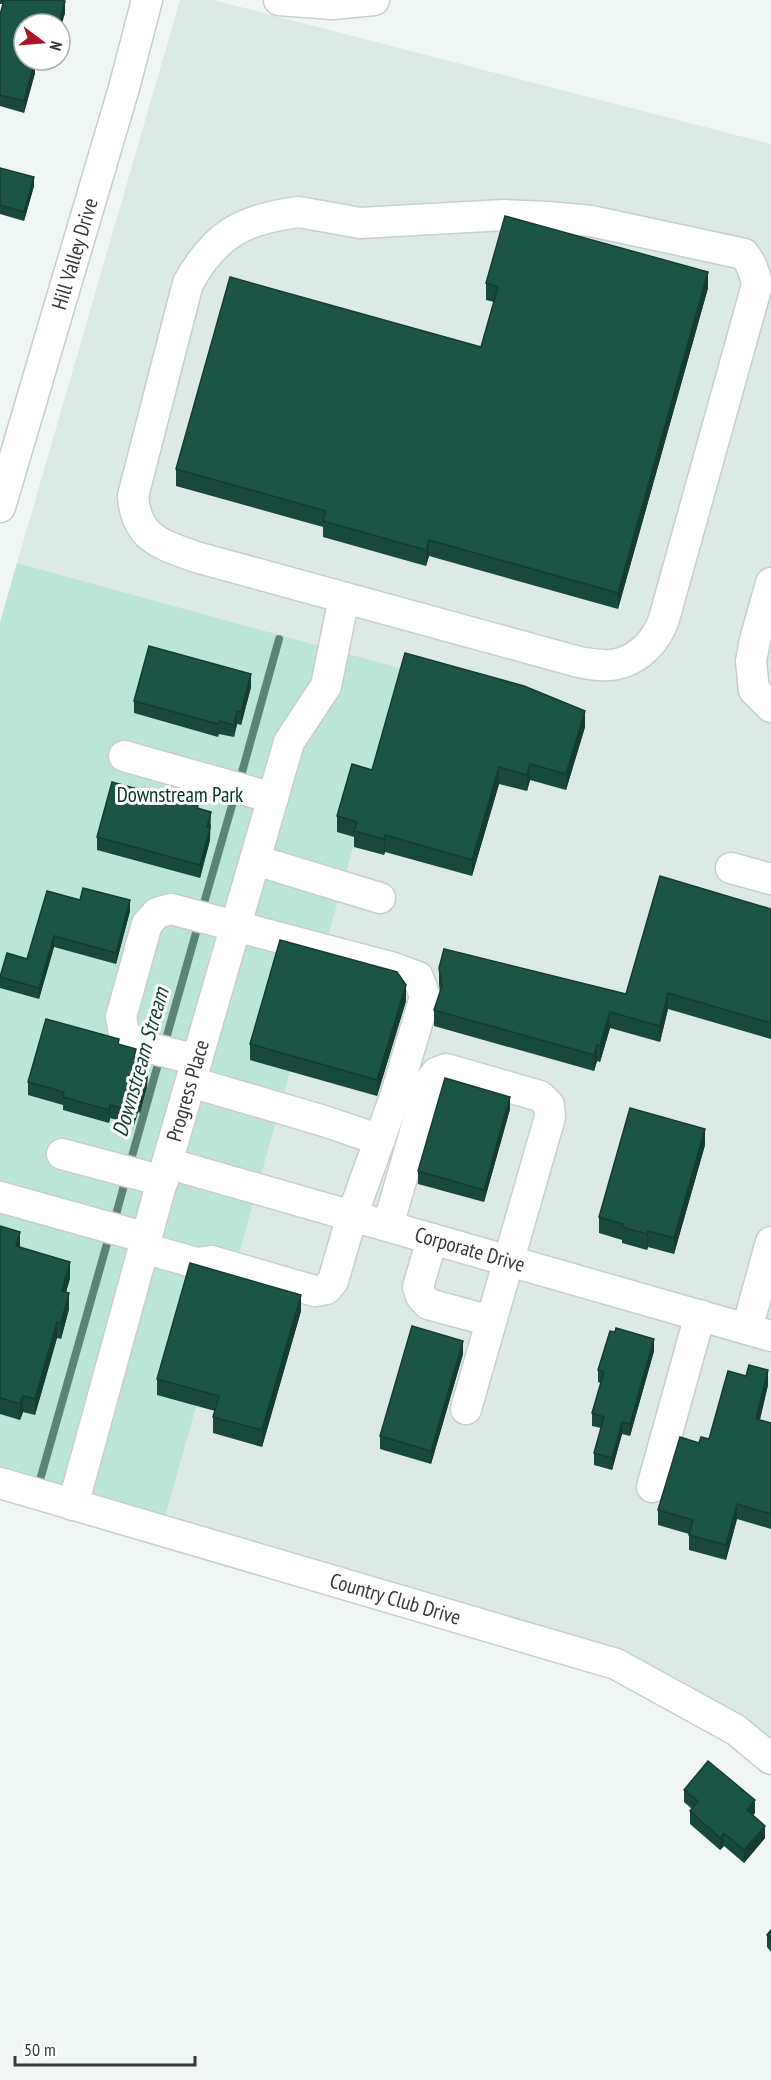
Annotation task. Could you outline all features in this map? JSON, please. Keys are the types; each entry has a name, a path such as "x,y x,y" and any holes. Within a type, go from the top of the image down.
{"street":[{"name":"Hill Valley Drive","path":"0,507 124,88 147,0"},
{"path":"279,0 332,4 374,0"},
{"path":"299,212 360,223 504,215 591,221 744,254 755,272 757,285 664,619 654,641 644,650 631,660 617,665 579,662 344,598 173,549 150,536 140,527 134,512 133,496 188,283 199,262 217,243 238,227 270,216 299,212"},
{"path":"771,583 762,654 751,661 754,690 771,707"},
{"name":"Progress Place","path":"72,1505 273,798 290,742 326,686 344,598"},
{"path":"124,756 273,798"},
{"path":"255,860 380,898"},
{"path":"731,868 771,879"},
{"path":"0,1197 145,1243 195,1263 211,1261 315,1291 326,1289 333,1281 352,1216 380,1140 396,1094 424,997 418,977 394,968 171,909 158,913 147,924 121,1017 124,1033 135,1044 194,1071 294,1112 380,1140"},
{"path":"388,1226 429,1083 436,1073 446,1070 540,1096 549,1105 550,1117 466,1409"},
{"name":"Corporate Drive","path":"62,1154 165,1172 352,1216 759,1332"},
{"path":"432,1239 418,1287 421,1296 428,1304 491,1321"},
{"path":"759,1332 770,1249"},
{"path":"652,1487 700,1315"},
{"name":"Country Club Drive","path":"0,1483 616,1664 736,1730 771,1760"}],"shaded area":[{"path":"180,0 213,0 771,144 771,1758 694,1704 0,1482 0,622"}],"green space":[{"name":"Downstream Park","path":"17,563 403,669 161,1531 0,1483 0,623"}],"building":[{"path":"4,0 65,1 62,12 12,12 12,72 32,72 24,101 0,95 0,15"},
{"path":"0,168 34,177 24,212 0,205"},
{"path":"505,216 708,272 618,593 429,540 426,550 323,521 326,511 176,469 230,277 481,347 498,287 486,283"},
{"path":"149,646 251,674 241,712 237,711 234,725 219,721 218,724 134,701"},
{"path":"405,653 524,686 585,711 566,774 530,764 527,775 499,767 472,860 385,835 384,839 354,831 357,822 337,816 352,764 372,770"},
{"path":"112,782 198,806 197,808 211,812 207,827 210,828 200,865 97,837"},
{"path":"660,876 771,909 771,1023 668,993 660,1026 610,1012 600,1046 597,1045 594,1055 434,1010 442,986 439,968 444,949 626,994"},
{"path":"83,888 130,900 116,953 54,936 39,988 0,977 7,953 27,959 47,891 80,900"},
{"path":"280,940 397,972 406,985 377,1080 250,1044"},
{"path":"46,1019 119,1039 118,1044 136,1049 134,1057 148,1061 140,1100 138,1099 134,1112 110,1105 109,1110 63,1097 64,1092 28,1082"},
{"path":"445,1078 510,1097 484,1190 418,1171"},
{"path":"630,1108 705,1129 674,1238 622,1227 623,1224 599,1217"},
{"path":"0,1226 20,1232 16,1246 70,1262 62,1291 69,1293 61,1323 57,1322 35,1399 23,1396 20,1404 0,1398"},
{"path":"190,1263 301,1295 262,1430 213,1417 219,1396 157,1379"},
{"path":"412,1326 463,1341 431,1451 380,1436"},
{"path":"616,1328 654,1339 630,1424 622,1422 612,1458 594,1453 604,1417 592,1413 604,1372 598,1370 610,1331 615,1332"},
{"path":"749,1365 768,1370 756,1419 771,1423 771,1514 737,1504 726,1545 689,1535 693,1520 658,1510 680,1437 699,1443 701,1437 709,1439 728,1371 746,1376"},
{"path":"708,1761 755,1800 747,1810 765,1826 744,1850 724,1833 720,1838 690,1811 698,1801 684,1790"}],"waterway":[{"name":"Downstream Stream","path":"239,783 279,639"},
{"name":"Downstream Stream","path":"202,910 235,795"},
{"name":"Downstream Stream","path":"164,1046 199,922"},
{"name":"Downstream Stream","path":"129,1167 160,1057"},
{"name":"Downstream Stream","path":"114,1222 126,1178"},
{"name":"Downstream Stream","path":"38,1487 110,1233"}]}
